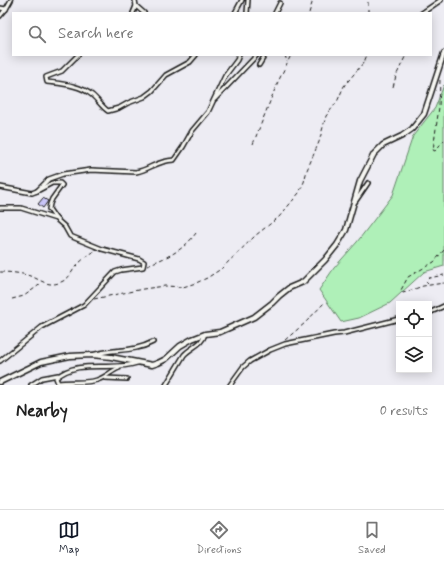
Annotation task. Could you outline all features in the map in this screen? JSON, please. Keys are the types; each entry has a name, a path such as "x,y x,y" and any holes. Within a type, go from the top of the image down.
{"street":[{"path":"0,16 11,0"},
{"path":"133,12 136,6 135,0"},
{"path":"236,12 242,0"},
{"path":"247,12 248,0"},
{"path":"423,12 428,7 441,0"},
{"path":"276,12 280,3"},
{"path":"136,6 143,12"},
{"path":"0,8 6,9"},
{"path":"0,382 41,362 70,356 92,355 111,357 152,365 166,359 180,346 192,339 205,334 220,332 254,317 289,288 303,282 337,245 346,230 360,181 374,154 383,144 402,136 412,128 424,114 444,53"},
{"path":"77,56 62,71 46,77 47,82 72,85 83,89 108,111 144,97 152,91 166,75 190,62 195,56"},
{"path":"37,191 49,179 63,174 91,170 136,172 142,171 162,161 174,160 192,131 208,112 225,76 239,56"},
{"path":"213,102 256,56"},
{"path":"258,65 264,56"},
{"path":"0,187 32,192 52,183 60,183 62,185 50,204 49,210 70,236 102,249 139,259 144,262 143,267 115,272 84,305 42,327 0,360"},
{"path":"354,204 368,183"},
{"path":"0,208 21,208 56,219"},
{"path":"432,312 444,306"},
{"path":"230,385 243,367 250,361 285,344 344,333 396,320"},
{"path":"166,385 184,355 204,339 205,334"},
{"path":"92,355 103,352 137,348 153,342"},
{"path":"103,378 112,371 137,363"},
{"path":"31,385 42,378 70,370 92,366 123,367"},
{"path":"60,374 56,378 60,384 68,381 92,381 110,377 126,380"}],"path":[{"path":"308,12 313,0"},
{"path":"368,0 368,12"},
{"path":"285,56 287,62"},
{"path":"253,144 277,84 290,56"},
{"path":"88,301 143,289 165,286 183,287 207,278 221,269 256,235 278,217 299,192 319,142 326,116 337,102 344,86 364,62 367,56"},
{"path":"393,87 396,76 406,56"},
{"path":"440,75 439,107 433,150 435,151 444,140"},
{"path":"143,267 185,247 196,233"},
{"path":"0,272 28,275 42,283 53,284 68,278 78,264 87,256 96,250 102,249"},
{"path":"444,250 434,262 408,277 401,290 406,292 422,286 444,283"},
{"path":"430,285 426,282 429,278 444,275"},
{"path":"12,299 24,296 42,283"},
{"path":"284,341 301,327 325,302"}],"green space":[{"path":"444,85 444,266 424,272 390,303 359,318 341,322 319,290 334,268 357,242 393,195 413,136 435,108"}],"building":[{"path":"43,198 48,201 43,208 38,204"}]}
